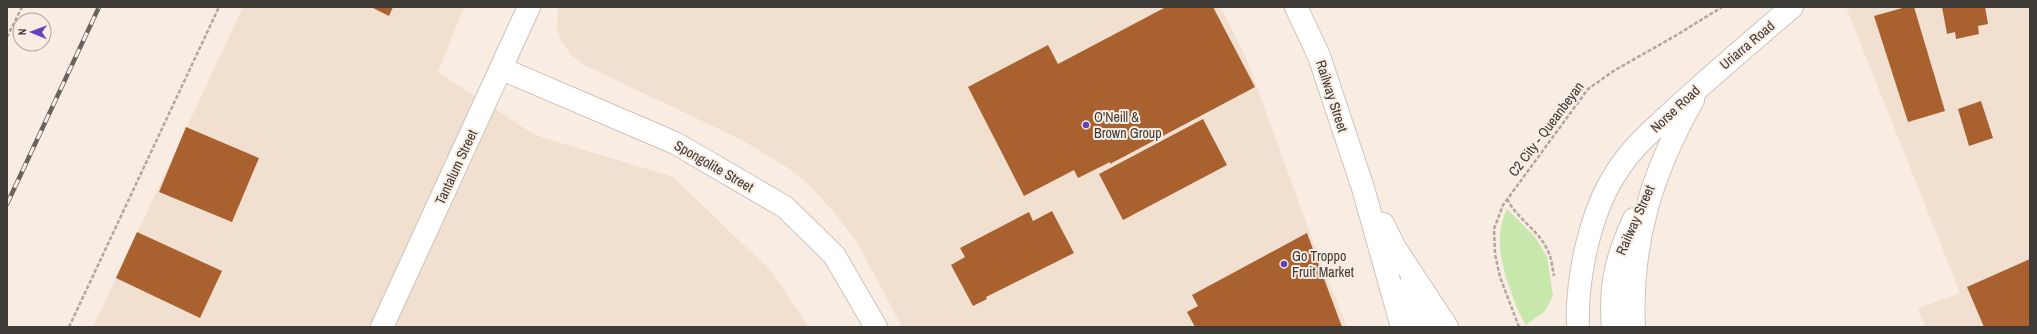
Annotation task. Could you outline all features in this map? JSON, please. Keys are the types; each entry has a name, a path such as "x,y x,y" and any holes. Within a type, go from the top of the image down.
{"main road":[{"name":"Tantalum Street","path":"382,327 502,69 529,7"},
{"name":"Railway Street","path":"1296,7 1319,56 1363,188 1402,327"},
{"name":"Uriarra Road","path":"1703,83 1792,7"},
{"name":"Spongolite Street","path":"502,69 675,143 785,207 834,255 876,327"},
{"name":"Norse Road","path":"1634,327 1633,290 1637,246 1648,199 1662,162 1685,114 1703,83"},
{"name":"Norse Road","path":"1575,323 1581,276 1590,236 1602,201 1615,173 1637,145 1703,83"},
{"name":"Railway Street","path":"1613,327 1612,292 1615,265 1623,243 1662,162"},
{"name":"Railway Street","path":"1363,188 1395,248 1447,327"},
{"name":"Railway Street","path":"1395,248 1416,308 1426,327"}],"path":[{"path":"7,37 22,7"},
{"path":"69,327 219,7"},
{"name":"C2 City - Queanbeyan","path":"1519,327 1500,277 1494,254 1493,238 1496,222 1507,199 1588,89 1610,73 1722,7"},
{"path":"1507,199 1514,212 1545,246 1551,258 1554,280"}],"shaded area":[{"path":"243,7 464,7 438,72 535,135 673,177 772,272 809,327 93,327"},
{"path":"558,7 1221,7 1247,60 1310,233 1347,327 902,327 857,242 833,211 808,184 785,166 742,140 582,64 571,55 561,41 557,28"},
{"path":"1846,7 2030,7 2030,327 1925,327 1918,308 1960,293"}],"green space":[{"path":"1507,209 1535,237 1547,257 1553,296 1545,311 1526,325 1512,295 1500,252 1500,231"}],"building":[{"path":"371,7 393,7 389,16"},
{"name":"O'Neill & Brown Group","path":"1166,7 1213,7 1255,87 1110,164 1110,162 1078,178 1074,170 1024,196 968,87 1048,45 1058,64"},
{"path":"1906,7 1914,7 1945,111 1908,122 1874,16"},
{"path":"1942,7 1985,7 1988,24 1978,26 1979,34 1956,39 1955,32 1947,34"},
{"path":"1981,101 1993,138 1969,146 1958,109"},
{"path":"1203,119 1227,165 1123,220 1099,174"},
{"path":"186,127 259,158 232,222 159,192"},
{"path":"1052,211 1074,253 986,297 987,299 973,306 951,265 965,257 960,248 1029,212 1033,221"},
{"path":"137,232 222,271 200,318 116,278"},
{"name":"Go Troppo Fruit Market","path":"1307,233 1342,327 1195,327 1187,312 1198,306 1192,295"},
{"path":"2030,259 2030,327 1984,327 1967,287"}],"railway":[{"path":"7,204 99,7"}],"place":[{"name":"O'Neill & Brown Group","path":"1086,125"},
{"name":"Go Troppo Fruit Market","path":"1284,264"}]}
